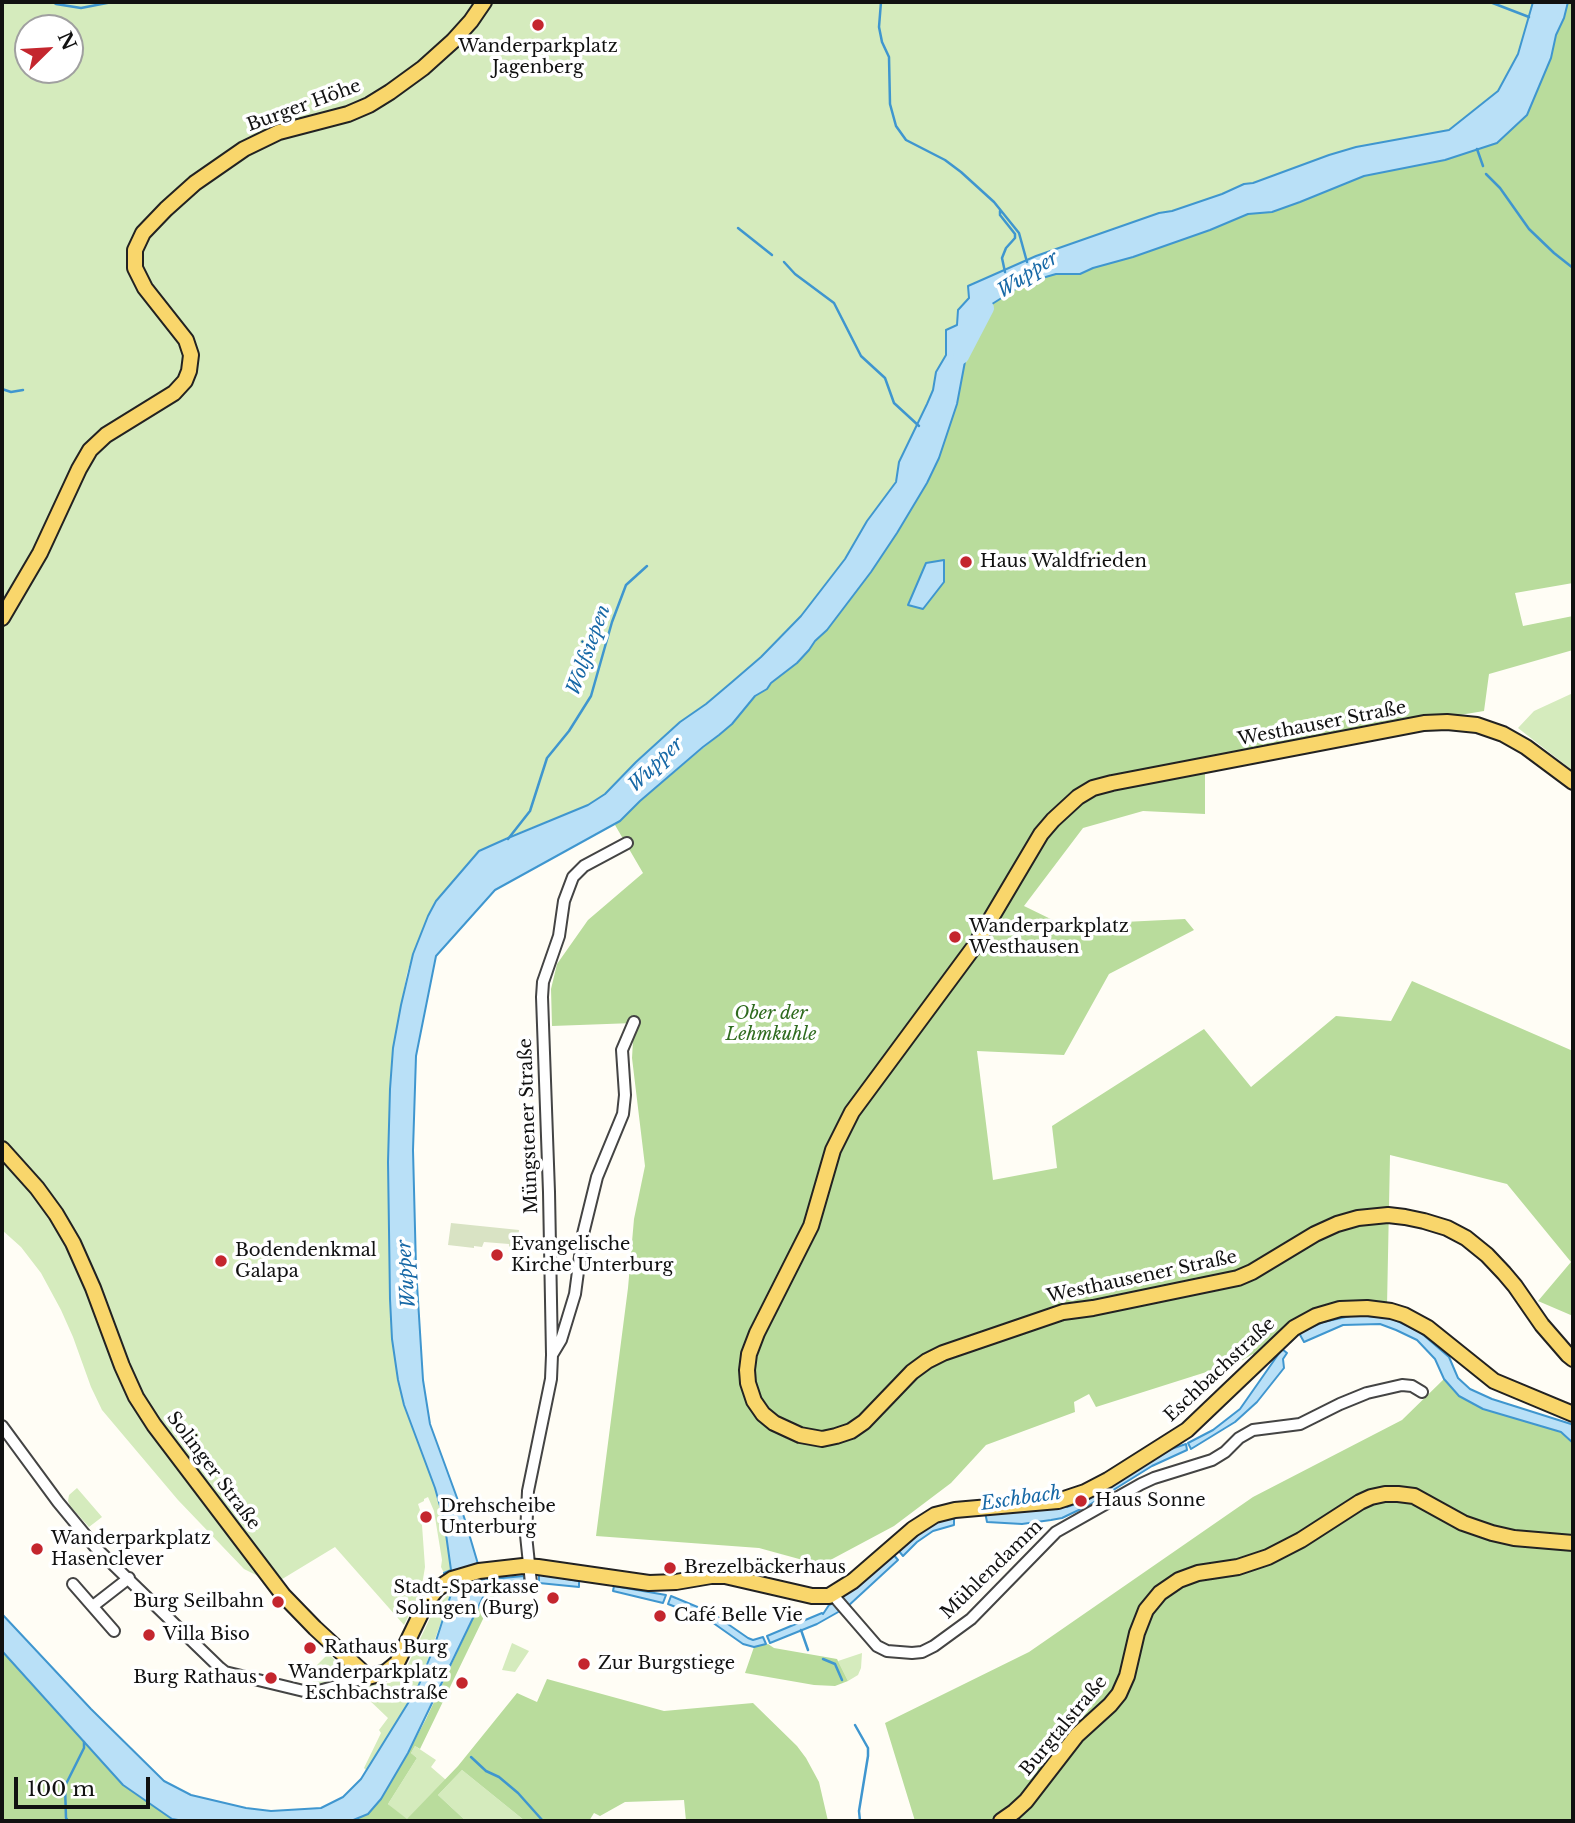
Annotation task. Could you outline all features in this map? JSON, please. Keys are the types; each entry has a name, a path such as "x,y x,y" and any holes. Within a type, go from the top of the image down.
{"main road":[{"name":"Burger Höhe","path":"2,618 34,564 90,450 111,432 174,393 182,385 189,371 191,355 186,341 145,288 135,268 135,250 143,233 195,183 250,145 279,132 348,114 390,92 423,68 453,41 476,16 484,2"},
{"name":"Westhauser Straße","path":"1068,805 1093,789 1112,783 1424,723 1477,725 1503,734 1526,747 1573,782"},
{"name":"Westhausener Straße","path":"1068,805 1041,834 974,947 852,1112 842,1131 831,1157 811,1226 749,1354 748,1383 754,1401 763,1414 782,1428 800,1436 836,1436 864,1422 912,1372 943,1353 1063,1312 1238,1278 1315,1234 1338,1224 1358,1218 1388,1215 1424,1221 1447,1228 1466,1238 1504,1273 1542,1325 1573,1359"},
{"name":"Solinger Straße","path":"2,1149 57,1214 73,1242 122,1366 136,1397 154,1425 283,1595 368,1676"},
{"name":"Eschbachstraße","path":"837,1601 853,1581 913,1529 931,1517 955,1510 1058,1501 1085,1492 1108,1480 1187,1430 1294,1328 1332,1311 1354,1307 1404,1315 1427,1328 1494,1381 1573,1414"},
{"name":"Burgtalstraße","path":"1001,1821 1026,1801 1077,1735 1119,1694 1127,1676 1137,1633 1149,1606 1164,1590 1179,1580 1198,1573 1231,1569 1261,1560 1301,1540 1360,1502 1385,1494 1414,1496 1464,1523 1492,1533 1514,1538 1573,1543"},
{"path":"368,1676 382,1674 394,1668 426,1603 437,1589 448,1581 479,1570 649,1583 725,1576 837,1601"}],"street":[{"name":"Müngstener Straße","path":"528,1572 528,1492 551,1379 552,1355 543,982 559,936 564,901 573,877 584,866 627,843"},
{"path":"552,1355 561,1340 575,1294 583,1234 597,1177 623,1114 625,1095 622,1051 634,1023"},
{"name":"Mühlendamm","path":"837,1601 877,1646 887,1651 912,1653 929,1649 961,1629 1056,1532 1141,1484 1212,1460 1253,1430 1300,1424 1367,1393 1402,1385 1412,1386 1422,1392"},
{"path":"2,1426 96,1548 225,1671 312,1693 368,1676"},
{"path":"93,1606 128,1578"},
{"path":"74,1584 114,1630"}],"green space":[{"path":"2,2 1533,2 1518,54 1498,91 1449,130 1356,147 1329,155 1036,256 969,286 969,298 958,310 957,325 946,330 946,355 936,372 933,390 899,462 896,482 867,521 845,559 801,616 761,657 706,704 680,722 605,794 588,805 480,851 436,901 407,973 393,1048 388,1162 390,1299 398,1380 404,1405 444,1520 451,1570 444,1573 441,1567 434,1511 428,1497 418,1504 420,1510 417,1516 422,1525 425,1567 421,1591 404,1625 335,1547 274,1584 264,1583 258,1576 244,1569 178,1500 102,1410 61,1310 41,1273 21,1247 2,1230"},
{"name":"Ober der Lehmkuhle","path":"1568,2 1573,2 1573,583 1515,593 1523,626 1573,616 1573,650 1489,674 1484,711 1205,757 1205,814 1143,811 1083,828 1024,906 1063,925 1185,919 1194,930 1109,974 1064,1055 977,1051 993,1180 1057,1168 1052,1126 1204,1029 1251,1087 1336,1016 1391,1021 1412,981 1573,1051 1573,1316 1538,1301 1571,1262 1507,1184 1390,1155 1387,1306 1345,1303 1256,1357 1253,1354 1241,1361 1096,1407 1089,1394 1074,1402 1075,1412 986,1445 951,1483 894,1526 821,1565 759,1548 596,1536 628,1288 634,1219 645,1166 632,1058 634,1023 552,1026 551,989 557,964 588,920 643,873 615,825 732,724 755,696 797,663 827,630 871,572 913,507 939,458 957,404 970,335 989,306 1025,283 1056,274 1080,274 1210,230 1248,214 1272,212 1364,176 1445,160 1497,143 1527,115 1551,58"},
{"path":"1573,693 1573,771 1518,728 1534,711"},
{"path":"451,1223 519,1230 517,1248 509,1248 509,1244 484,1242 482,1247 474,1248 448,1245"},
{"path":"1444,1379 1459,1396 1483,1409 1561,1432 1573,1443 1573,1821 915,1821 885,1723 1029,1652 1253,1497 1402,1420"},
{"path":"77,1488 102,1517 89,1527 68,1501 69,1495"},
{"path":"499,1586 420,1749 415,1746 411,1753 417,1758 388,1804 407,1819 458,1766 517,1693 537,1702 547,1679 664,1711 753,1703 806,1758 819,1782 828,1821 686,1821 684,1800 625,1802 600,1816 594,1813 589,1821 525,1821 462,1770 438,1795 466,1821 351,1821 368,1814 381,1799 426,1719 485,1593"},
{"path":"452,1591 418,1687 367,1771 364,1768 381,1733 379,1730 388,1718 366,1697 365,1685 390,1683 403,1675 437,1606"},
{"path":"512,1643 529,1651 515,1672 502,1670"},
{"path":"768,1644 774,1648 837,1659 848,1681 835,1686 814,1685 745,1673 754,1647"},
{"path":"2,1651 123,1785 172,1818 184,1821 2,1821"},
{"path":"862,1653 858,1675 848,1681 838,1661"},
{"path":"328,1654 342,1666 344,1674 333,1682 312,1686 317,1665"},
{"path":"415,1746 436,1760 431,1767 446,1780 407,1820 388,1804 417,1758 411,1753"},
{"path":"462,1770 525,1821 466,1821 438,1795"}],"water":[{"path":"1533,2 1568,2 1551,58 1527,115 1497,143 1445,160 1364,176 1272,212 1248,214 1210,230 1080,274 1056,274 1025,283 989,306 970,335 957,404 939,458 927,483 871,572 827,630 797,663 755,696 732,724 620,821 495,890 436,956 416,1056 413,1150 416,1268 423,1380 430,1424 464,1517 480,1580 524,1576 524,1583 499,1586 485,1593 408,1753 381,1799 368,1814 351,1821 184,1821 172,1819 123,1785 2,1651 2,1614 91,1709 164,1781 191,1795 271,1811 321,1808 343,1797 361,1779 418,1687 434,1647 452,1591 444,1573 451,1570 444,1520 404,1405 398,1380 390,1299 388,1162 393,1048 413,954 436,901 479,851 588,805 605,794 680,722 706,704 761,657 801,616 845,559 867,521 896,482 899,462 933,390 936,372 946,355 946,330 957,325 958,310 969,298 968,286 1036,256 1329,155 1356,147 1449,130 1498,91 1518,54"},
{"path":"944,560 944,582 923,609 908,605 926,563"},
{"path":"1355,1315 1391,1318 1420,1332 1449,1357 1458,1378 1470,1389 1492,1399 1571,1424 1573,1443 1561,1432 1483,1409 1459,1396 1444,1379 1435,1359 1417,1340 1396,1330 1380,1324 1343,1325 1304,1342 1299,1333 1323,1322"},
{"path":"1282,1349 1287,1353 1283,1359 1284,1368 1257,1402 1235,1422 1191,1449 1188,1443 1213,1430 1240,1409"},
{"path":"1186,1444 1187,1450 1152,1466 1086,1507 1083,1500 1162,1452"},
{"path":"1081,1502 1083,1508 1062,1518 1022,1524 987,1522 985,1512 1062,1505 1067,1507"},
{"path":"954,1516 954,1525 933,1531 903,1556 898,1550 931,1522"},
{"path":"893,1554 898,1560 847,1607 840,1598"},
{"path":"539,1574 579,1581 579,1587 539,1583"},
{"path":"614,1586 666,1595 663,1603 613,1591"},
{"path":"671,1596 712,1613 748,1638 753,1640 763,1637 766,1644 754,1647 743,1644 709,1620 668,1604"},
{"path":"833,1603 840,1611 817,1624 770,1643 767,1636 823,1614"}],"waterway":[{"path":"53,2 81,8 112,2"},
{"path":"881,2 879,27 889,57 890,104 896,126 906,140 945,160 994,202 1019,233 1027,262"},
{"path":"1490,2 1529,17"},
{"path":"1477,149 1483,166"},
{"path":"1486,174 1500,188 1529,229 1573,268"},
{"path":"1000,211 1000,215 1015,234 1002,258 1005,272"},
{"path":"738,228 772,255"},
{"path":"784,262 795,274 834,303 861,356 885,378 894,403 919,426"},
{"name":"Wupper","path":"961,356 986,308"},
{"path":"2,389 11,392 23,390"},
{"name":"Wolfsiepen","path":"508,839 530,811 547,758 569,731 591,696 612,622 626,585 647,566"},
{"path":"801,1630 808,1650"},
{"path":"823,1659 835,1664 842,1680"},
{"path":"855,1725 868,1748 860,1821"},
{"path":"68,1821 65,1786 84,1748 84,1742"},
{"path":"471,1757 518,1793 543,1821"}],"place":[{"name":"Wanderparkplatz Jagenberg","path":"538,25"},
{"name":"Haus Waldfrieden","path":"966,562"},
{"name":"Wanderparkplatz Westhausen","path":"955,937"},
{"name":"Evangelische Kirche Unterburg","path":"497,1255"},
{"name":"Bodendenkmal Galapa","path":"221,1261"},
{"name":"Haus Sonne","path":"1081,1501"},
{"name":"Drehscheibe Unterburg","path":"426,1517"},
{"name":"Wanderparkplatz Hasenclever","path":"37,1549"},
{"name":"Brezelbäckerhaus","path":"670,1568"},
{"name":"Stadt-Sparkasse Solingen (Burg)","path":"553,1598"},
{"name":"Burg Seilbahn","path":"278,1602"},
{"name":"Café Belle Vie","path":"660,1616"},
{"name":"Villa Biso","path":"149,1635"},
{"name":"Rathaus Burg","path":"310,1648"},
{"name":"Zur Burgstiege","path":"584,1664"},
{"name":"Burg Rathaus","path":"271,1678"},
{"name":"Wanderparkplatz Eschbachstraße","path":"462,1683"}],"water label":[{"name":"Eschbach","path":"1021,1499"}]}
